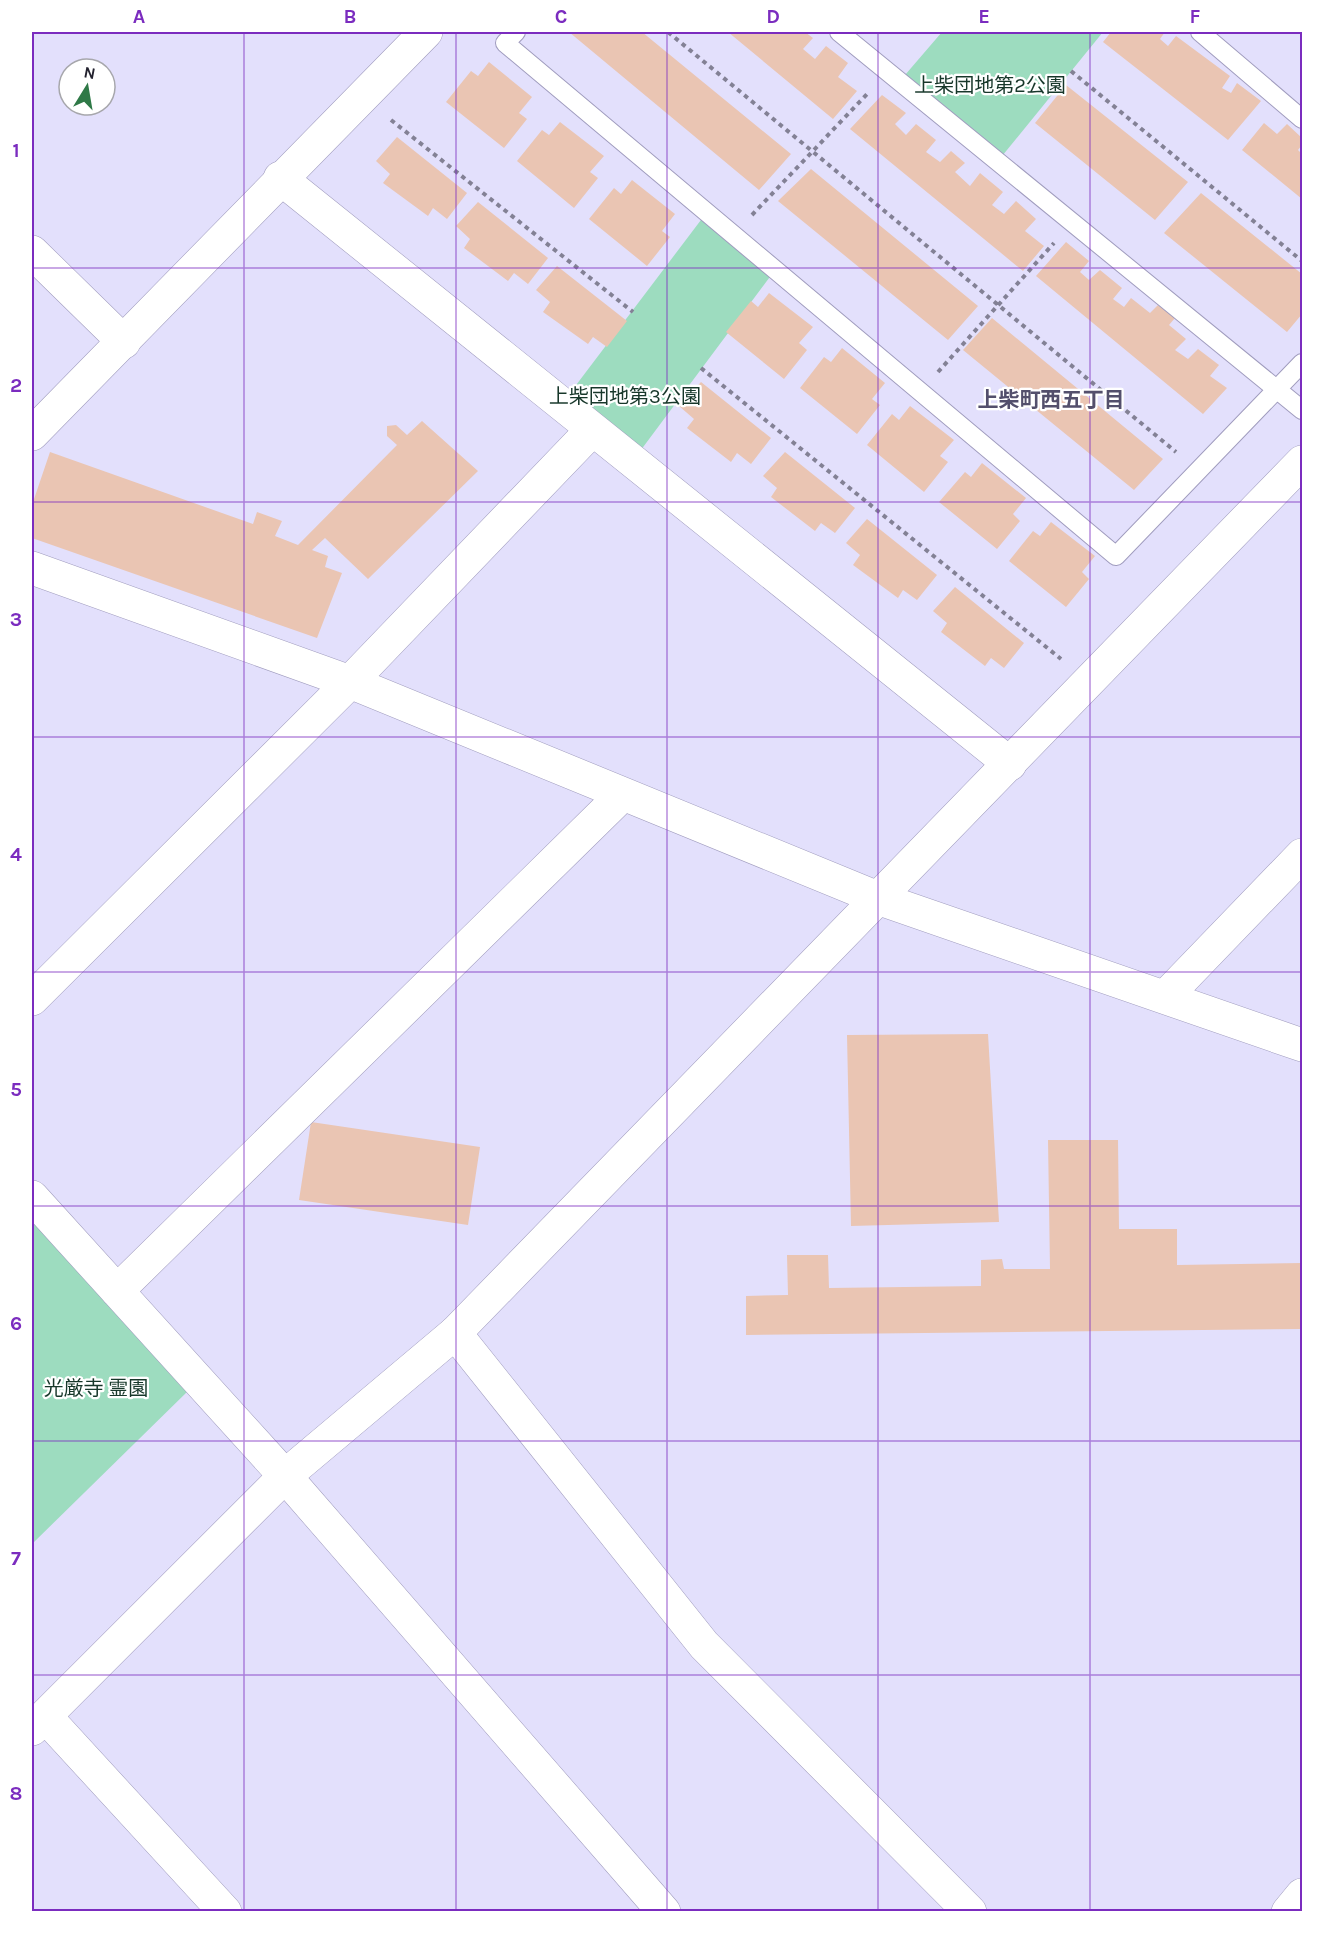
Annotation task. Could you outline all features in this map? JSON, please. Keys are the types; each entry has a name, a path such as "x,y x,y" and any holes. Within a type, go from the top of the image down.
{"street":[{"path":"32,434 124,342 279,178 426,32"},
{"path":"279,178 1010,764"},
{"path":"32,252 124,342"},
{"path":"32,999 350,682 592,430"},
{"path":"225,1911 36,1715 285,1476 455,1333 880,899 1302,462"},
{"path":"32,568 350,682 880,899 1302,1045"},
{"path":"117,1291 623,794"},
{"path":"1165,998 1302,855"},
{"path":"32,1197 285,1476 664,1911"},
{"path":"455,1333 704,1646 970,1911"},
{"path":"1288,1911 1302,1895"}],"lane":[{"path":"516,32 505,43 1116,556 1302,363"},
{"path":"839,32 1302,410"},
{"path":"1200,32 1302,119"}],"path":[{"path":"668,32 1199,470"},
{"path":"1071,71 1302,261"},
{"path":"734,235 888,72"},
{"path":"407,133 633,312"},
{"path":"921,391 1072,223"},
{"path":"701,368 1044,646"}],"green space":[{"name":"上柴団地第2公園","path":"942,32 1103,32 998,161 899,82"},
{"name":"上柴団地第3公園","path":"707,212 775,270 632,462 561,405"},
{"name":"光厳寺 霊園","path":"32,1221 188,1391 32,1544"}],"building":[{"path":"569,32 642,32 791,154 759,190"},
{"path":"728,32 805,32 813,38 803,49 815,59 826,46 848,63 838,77 857,91 833,119"},
{"path":"1111,32 1165,32 1160,39 1168,46 1176,36 1230,76 1222,88 1231,93 1237,83 1261,101 1228,140 1103,42"},
{"path":"489,62 532,97 519,113 527,119 504,148 446,102 471,71 478,76"},
{"path":"1066,85 1188,182 1155,220 1035,123"},
{"path":"882,95 906,113 895,124 906,135 916,124 936,140 926,152 940,162 951,151 965,163 955,172 970,186 980,173 1003,192 992,205 1004,214 1016,201 1036,219 1025,231 1044,246 1023,271 850,129"},
{"path":"560,122 604,156 590,172 598,178 574,208 517,161 542,130 549,135"},
{"path":"1264,123 1277,134 1287,124 1302,138 1302,145 1298,150 1302,154 1302,199 1242,150"},
{"path":"397,137 467,193 447,219 433,208 428,216 383,183 390,174 376,161"},
{"path":"811,169 978,306 948,340 778,201"},
{"path":"632,180 675,214 662,231 670,237 647,266 589,219 614,188 621,194"},
{"path":"1201,193 1302,274 1302,314 1287,332 1164,233"},
{"path":"478,202 548,258 528,284 514,273 508,281 464,248 470,239 456,226"},
{"path":"1066,242 1089,261 1080,272 1089,280 1100,270 1122,288 1113,299 1124,307 1131,298 1150,313 1158,305 1175,318 1169,325 1186,339 1175,350 1188,359 1198,349 1219,365 1210,376 1227,388 1203,414 1036,276"},
{"path":"557,266 627,321 607,347 593,337 588,344 543,312 550,302 536,290"},
{"path":"769,293 813,327 799,343 807,350 784,379 726,332 751,301 758,307"},
{"path":"992,318 1163,459 1134,490 963,350"},
{"path":"842,348 885,383 872,399 880,405 857,434 800,388 824,357 831,362"},
{"path":"701,382 771,438 751,464 737,453 731,462 687,428 694,419 679,406"},
{"path":"910,406 954,440 940,456 948,462 924,492 867,445 892,414 899,420"},
{"path":"422,421 478,471 368,579 325,538 312,550 328,556 325,567 342,573 317,638 32,538 32,505 50,452 253,524 257,512 282,521 275,536 298,545 397,445 387,436 387,426 396,425 407,435"},
{"path":"785,452 855,508 835,533 821,523 815,531 771,497 777,488 763,476"},
{"path":"982,463 1026,498 1013,514 1020,521 997,549 939,502 965,472 971,477"},
{"path":"867,519 937,575 917,600 903,590 898,598 853,565 860,555 846,543"},
{"path":"1051,522 1095,556 1082,572 1089,579 1066,607 1009,561 1033,531 1040,536"},
{"path":"955,587 1024,643 1004,668 991,658 985,666 941,632 947,623 933,611"},
{"path":"988,1034 999,1222 851,1226 847,1035"},
{"path":"311,1122 480,1147 468,1225 299,1200"},
{"path":"1048,1140 1118,1140 1119,1229 1177,1229 1177,1265 1302,1263 1302,1329 746,1335 746,1296 788,1295 787,1255 828,1255 829,1288 981,1286 981,1260 1002,1259 1004,1269 1050,1269"}],"district":[{"name":"上柴町西五丁目","path":"1051,400"}]}
